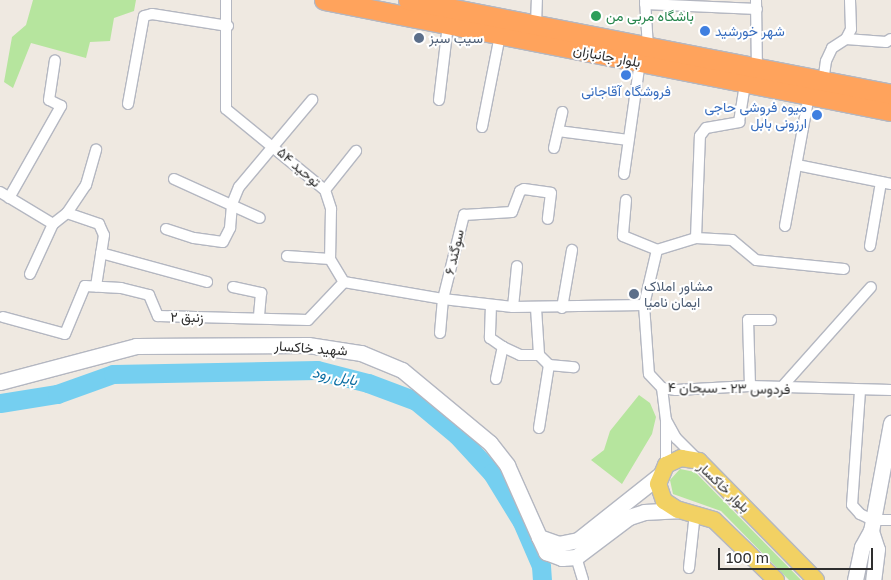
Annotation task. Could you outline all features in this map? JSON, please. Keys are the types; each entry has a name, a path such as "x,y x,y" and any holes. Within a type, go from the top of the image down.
{"highway":[{"name":"بلوار جانبازان","path":"324,0 500,35 644,55 751,76 823,82 890,103"},
{"name":"بلوار جانبازان","path":"408,0 536,26 644,55"},
{"name":"بلوار جانبازان","path":"751,76 809,95 890,103"}],"main road":[{"name":"شهید خاکسار","path":"0,382 136,346 308,346 361,353 402,370 490,443 506,465 546,552 552,557 576,557"},
{"path":"855,580 862,547 872,526 887,466 891,424"},
{"name":"بلوار خاکسار","path":"663,470 681,458 699,461 816,580"},
{"path":"539,537 559,544 578,540 663,470"},
{"path":"663,470 660,493 664,501 678,510"},
{"path":"576,557 629,517 644,512 678,510 695,512 720,524 776,580"},
{"path":"872,526 877,549 873,580"}],"street":[{"name":"توحید ۵۴","path":"226,0 228,26 226,108 276,146 325,190 331,209 330,259"},
{"path":"536,26 537,0"},
{"path":"823,82 832,48 846,39 851,29 850,0"},
{"path":"624,174 628,140 644,55 645,2 756,4 751,76 739,122 706,128 700,136 696,238"},
{"path":"128,104 144,16 152,14 228,26"},
{"path":"439,100 448,25"},
{"path":"482,127 500,35"},
{"path":"846,39 886,42 891,39"},
{"path":"53,224 4,195 61,106 49,100 55,60"},
{"path":"785,226 809,95"},
{"path":"166,229 194,238 223,242 230,228 232,204 239,187 276,146 312,100"},
{"path":"554,148 562,112"},
{"path":"558,131 628,140"},
{"path":"30,274 53,224 66,213 86,184 96,149"},
{"path":"325,190 356,151"},
{"path":"796,165 886,183 870,246"},
{"path":"174,178 260,218"},
{"name":"سوگند ۶","path":"443,300 464,214 512,212 520,191 524,189 551,193 548,219"},
{"path":"626,200 624,236 657,250 696,238 737,241 756,260 844,269"},
{"path":"3,317 65,334 85,286 96,286 104,235 99,224 66,213"},
{"path":"562,308 572,250"},
{"name":"فردوس ۲۳ - سبحان ۴","path":"657,250 644,305 649,374 662,388 676,390 750,386 860,391 891,390"},
{"path":"101,253 207,282"},
{"path":"287,256 330,259 344,282 443,300 513,308 644,305"},
{"path":"513,308 517,266"},
{"name":"زنبق ۲","path":"96,286 121,288 149,295 158,316 308,320 344,282"},
{"path":"233,287 261,293 259,318"},
{"path":"781,388 872,287"},
{"path":"440,333 443,300"},
{"path":"492,305 490,338 520,355 539,355"},
{"path":"536,308 539,355 549,365 574,367"},
{"path":"750,386 748,320 771,320"},
{"path":"496,379 503,347"},
{"path":"540,428 549,365"},
{"path":"662,388 666,420 663,470"},
{"path":"860,391 852,505 872,526 891,520"},
{"path":"666,420 676,438 699,461"},
{"path":"689,568 695,512"},
{"path":"576,557 583,580"}],"green space":[{"path":"33,0 136,0 134,11 114,18 110,41 90,42 86,58 31,43 13,88 4,82 12,37 26,25"},
{"path":"639,395 650,403 656,417 652,434 622,484 591,460 604,450 610,431"},
{"path":"680,469 695,472 801,580 789,580 721,511 673,494 670,480"}],"waterway":[{"name":"بابل رود","path":"0,403 57,394 113,374 317,370 368,383 416,401 457,435 492,473 522,522 541,566 542,580"}],"place":[{"name":"باشگاه مربی من","path":"596,16"},
{"name":"شهر خورشید","path":"705,31"},
{"name":"سیب سبز","path":"419,38"},
{"name":"فروشگاه آقاجانی","path":"626,75"},
{"name":"میوه فروشی حاجی ارزونی بابل","path":"817,115"},
{"name":"مشاور املاک ایمان نامیا","path":"634,294"}]}
